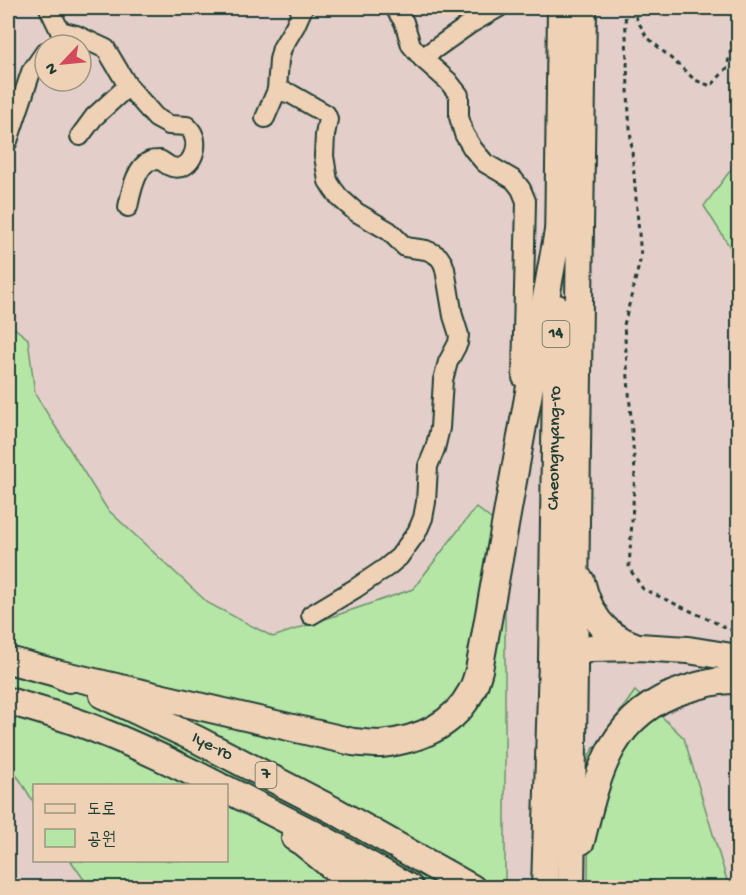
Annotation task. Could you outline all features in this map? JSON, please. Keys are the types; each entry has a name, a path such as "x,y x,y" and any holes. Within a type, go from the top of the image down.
{"highway":[{"name":"Cheongnyang-ro","path":"561,8 558,231 563,657 571,885"},
{"name":"Cheongnyang-ro","path":"545,888 563,657 575,550 583,8"},
{"path":"56,673 353,742 381,744 432,731 448,721 472,692 479,670 558,231"},
{"path":"575,550 584,592 599,623 623,642 638,647"},
{"path":"563,657 591,648 638,647 688,650 738,658"},
{"name":"Iye-ro","path":"8,660 56,673 198,740 337,812 472,888"},
{"path":"571,885 599,773 614,743 633,719 653,704 676,693 704,684 738,680"},
{"name":"Iye-ro","path":"8,700 99,730 170,761 215,784"},
{"path":"99,730 196,784"},
{"name":"Iye-ro","path":"228,790 318,836 410,888"},
{"path":"228,801 302,842 358,888"}],"street":[{"path":"49,8 54,33"},
{"path":"265,118 277,90 282,48 303,8"},
{"path":"395,8 404,22 411,45 459,95 459,117 464,134 473,149 485,163 514,180 526,201 521,434"},
{"path":"422,58 470,24 498,8"},
{"path":"93,43 106,49 128,86 156,118 170,125 187,126 193,133 196,143 190,162 181,167 172,167 160,160 150,161 142,167 136,178 128,207"},
{"path":"8,141 33,69"},
{"path":"80,136 94,117 128,86"},
{"path":"277,90 291,94 326,114 328,119 324,156 328,181 339,197 356,212 389,231 405,247 433,253 439,257 443,263 459,335 443,380 440,428 428,466 426,502 417,532 399,557 387,567 311,615"}],"path":[{"path":"625,8 629,116 641,257 624,325 635,472 629,568 643,590 738,633"},
{"path":"631,8 646,36 695,80 711,86 727,68 738,14"}],"green space":[{"path":"738,160 738,260 704,206"},
{"path":"8,323 28,339 35,394 107,509 208,603 273,637 413,589 476,507 502,528 505,593 505,887 89,887 72,862 228,862 228,784 33,784 33,801 8,765"},
{"path":"635,691 684,738 729,887 588,888 589,755"}]}
